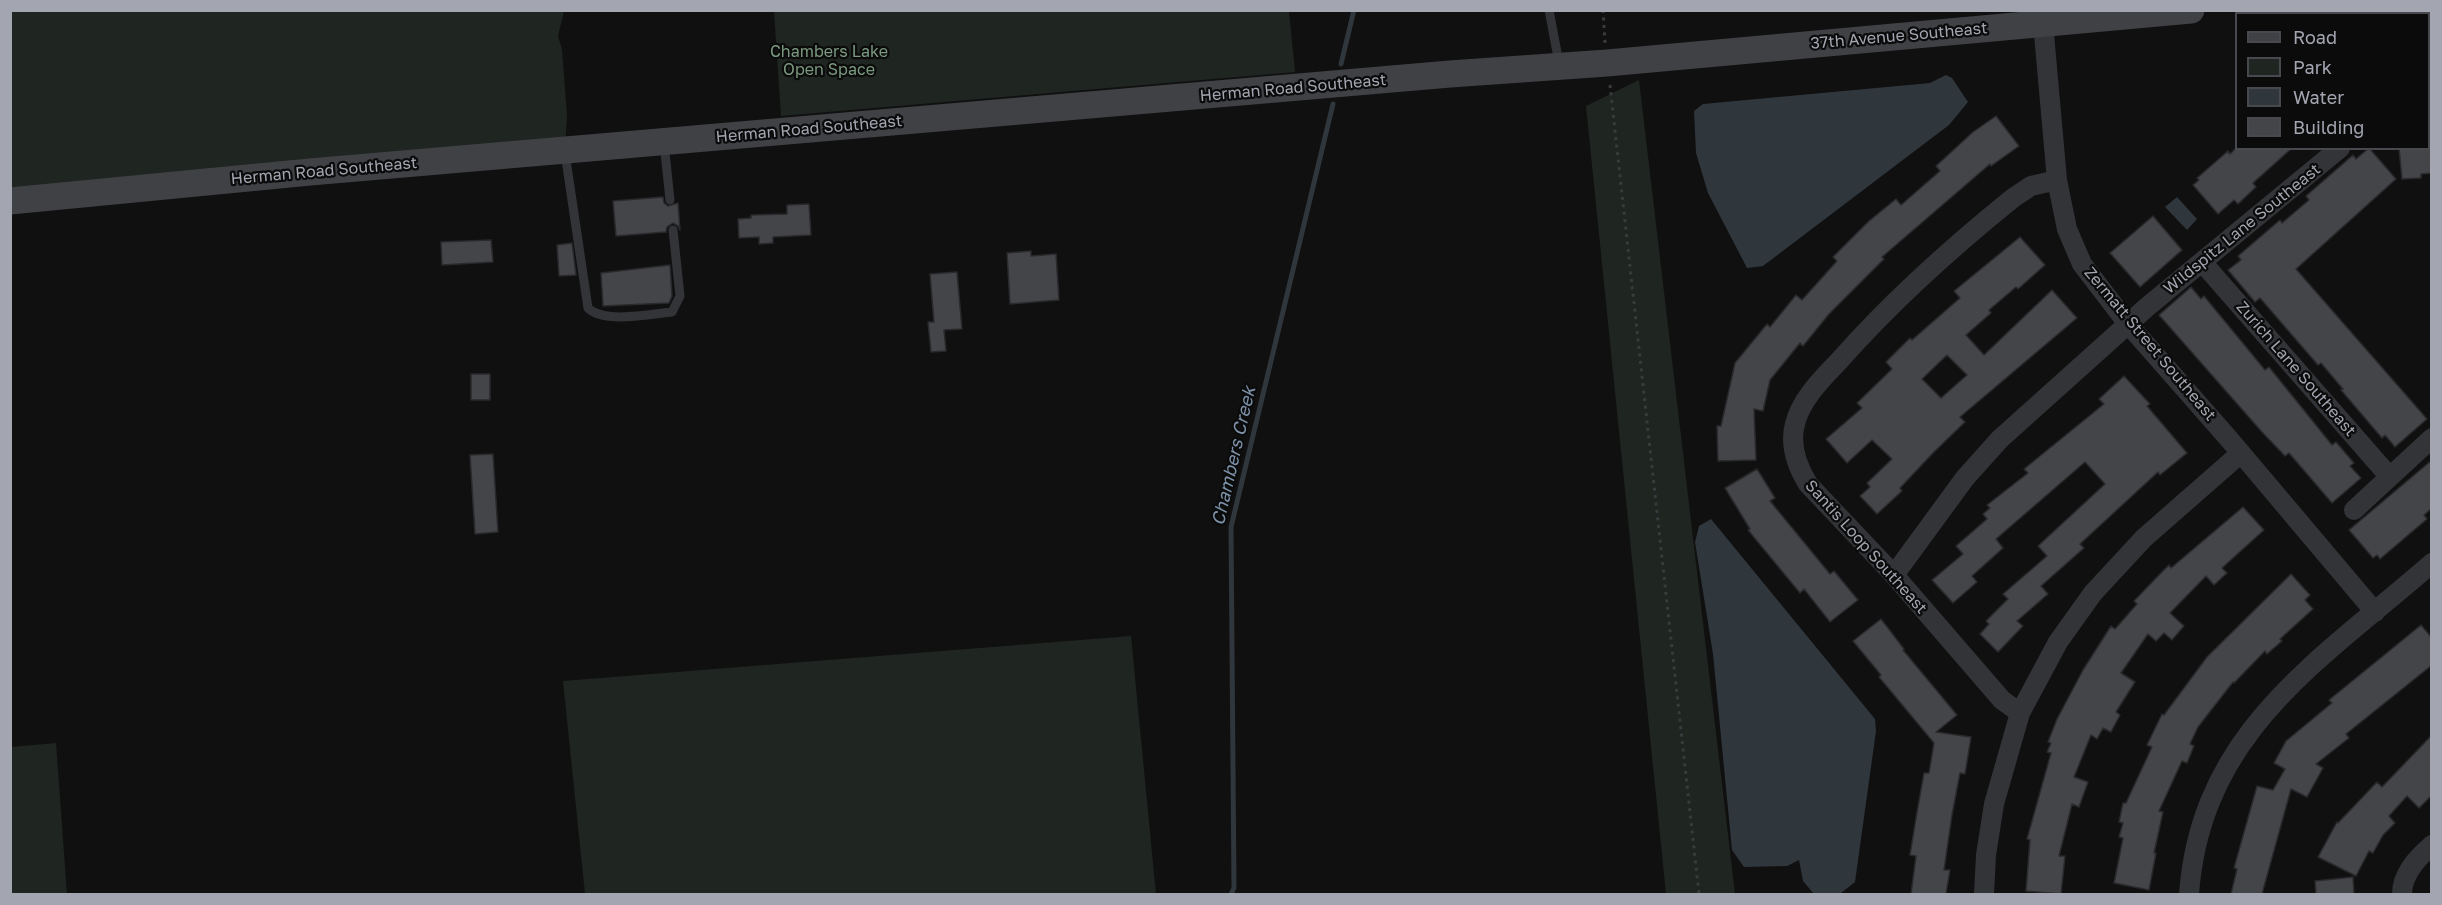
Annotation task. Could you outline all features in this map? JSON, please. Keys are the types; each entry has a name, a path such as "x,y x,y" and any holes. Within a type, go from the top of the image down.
{"street":[{"name":"37th Avenue Southeast","path":"1607,65 2191,10"},
{"name":"Zermatt Street Southeast","path":"2043,23 2057,180 2067,229 2082,264 2128,324 2375,612"},
{"name":"Herman Road Southeast","path":"10,201 565,150 1560,66 1607,65"},
{"name":"Wildspitz Lane Southeast","path":"1894,575 1965,478 2000,439 2144,310 2338,150"},
{"name":"Santis Loop Southeast","path":"2020,713 2002,700 1894,575 1808,484 1799,470 1793,451 1792,437 1797,415 1804,403 1828,373 1901,295 2013,198 2031,186 2057,180"},
{"name":"Zurich Lane Southeast","path":"2202,262 2389,476"},
{"path":"2354,510 2432,438"},
{"path":"1984,894 1986,855 1994,804 2020,713 2058,642 2093,593 2144,538 2241,453"},
{"path":"2189,894 2193,862 2204,819 2219,779 2243,740 2293,683 2432,563"},
{"path":"2402,894 2402,884 2417,857 2432,844"}],"lane":[{"path":"1549,10 1560,66"},
{"path":"664,142 670,200"},
{"path":"565,150 588,308 594,314 610,317 672,312 680,297 673,230"}],"path":[{"path":"1603,10 1607,65 1699,894"}],"green space":[{"path":"10,11 564,11 558,36 562,49 567,116 565,150 13,200 10,183"},
{"name":"Chambers Lake Open Space","path":"774,11 1289,11 1295,72 781,116"},
{"path":"1639,80 1735,894 1666,894 1586,106"},
{"path":"1131,636 1156,894 585,894 563,681"},
{"path":"56,743 67,894 11,894 11,747"}],"water":[{"path":"1946,75 1952,78 1968,102 1949,125 1763,266 1747,268 1708,193 1696,153 1694,111 1703,104 1930,83"},
{"path":"2177,197 2197,219 2187,230 2165,207"},
{"path":"1711,519 1875,719 1876,731 1855,882 1841,893 1814,894 1803,881 1799,860 1787,866 1744,867 1732,850 1713,654 1695,542 1699,526"}],"building":[{"path":"1996,116 2019,146 1991,166 1990,164 1882,257 1884,259 1829,314 1803,346 1800,343 1770,380 1763,411 1754,409 1756,460 1718,461 1717,426 1721,426 1735,363 1767,324 1770,327 1796,295 1802,300 1837,261 1833,257 1869,221 1896,199 1901,205 1940,171 1936,166 1973,132"},
{"path":"2432,148 2432,173 2421,174 2421,178 2402,179 2399,150 2430,150"},
{"path":"2235,149 2290,150 2253,183 2256,187 2238,204 2234,200 2218,214 2193,185 2199,180 2197,178 2228,151 2230,154"},
{"path":"2367,150 2371,150 2396,179 2296,269 2427,419 2395,447 2385,435 2382,438 2321,363 2318,365 2260,298 2255,302 2228,270 2241,260 2238,256 2280,220 2282,223 2309,200 2306,196 2353,155 2356,159"},
{"path":"663,197 664,203 668,206 678,203 680,230 673,223 667,227 666,232 616,236 613,201"},
{"path":"809,204 811,235 773,237 773,243 759,244 759,237 739,238 738,219 751,218 751,215 787,214 787,205"},
{"path":"2153,216 2182,250 2140,287 2110,253"},
{"path":"2020,237 2045,265 1989,310 1991,313 1966,335 1984,355 2052,290 2077,318 1960,417 1965,422 1900,488 1902,491 1877,514 1860,496 1870,487 1867,483 1892,459 1872,440 1847,463 1826,439 1862,408 1857,403 1892,369 1886,362 1910,338 1912,340 1960,298 1954,291","holes":["1947,355 1967,375 1941,398 1922,379"]},
{"path":"491,240 493,262 442,265 441,242"},
{"path":"572,243 576,275 559,276 557,245"},
{"path":"1031,251 1031,256 1056,254 1059,300 1010,304 1007,253"},
{"path":"670,265 672,296 669,303 603,306 601,273"},
{"path":"957,272 962,329 944,330 946,351 931,352 928,322 934,322 930,274"},
{"path":"2191,287 2201,299 2204,296 2265,370 2269,367 2332,445 2336,442 2354,463 2350,466 2361,478 2332,503 2289,453 2285,456 2262,432 2159,315"},
{"path":"471,374 490,374 490,400 471,400"},
{"path":"2124,376 2150,404 2147,406 2187,453 2160,475 2158,472 2080,544 2084,548 2041,586 2048,594 2017,621 2023,626 1998,652 1980,634 1989,624 1986,621 2008,599 2003,594 2047,556 2038,546 2105,484 2085,462 1996,539 2003,548 1972,576 1977,582 1953,603 1932,580 1963,554 1956,546 1987,519 1983,514 1990,508 1987,505 2028,473 2024,469 2104,404 2099,399"},
{"path":"493,454 498,532 475,534 470,455"},
{"path":"2432,460 2432,508 2424,515 2427,519 2380,559 2377,555 2373,558 2349,530"},
{"path":"1757,469 1775,498 1770,501 1830,574 1834,571 1858,600 1830,622 1804,589 1800,593 1748,530 1750,529 1725,488"},
{"path":"2243,507 2264,530 2222,568 2227,573 2214,585 2206,576 2170,613 2184,626 2172,640 2164,633 2156,641 2148,634 2121,673 2135,682 2116,712 2120,715 2111,732 2103,728 2097,739 2091,735 2074,777 2088,782 2079,807 2072,804 2059,856 2065,856 2061,894 2026,891 2030,840 2027,839 2051,753 2047,752 2051,743 2048,742 2057,719 2083,670 2111,626 2115,629 2137,604 2134,601 2158,576 2169,565 2171,568"},
{"path":"2291,574 2310,595 2305,600 2313,609 2280,639 2282,641 2267,654 2265,651 2233,682 2198,727 2190,744 2194,746 2187,763 2182,761 2159,811 2163,812 2149,890 2114,883 2123,838 2119,837 2123,823 2119,822 2123,803 2126,803 2152,747 2147,745 2162,714 2164,715 2207,657"},
{"path":"1881,619 1903,650 1957,715 1936,732 1971,737 1965,774 1960,773 1952,815 1944,870 1950,870 1946,894 1911,894 1916,856 1910,855 1924,773 1929,773 1934,743 1879,677 1881,675 1853,641"},
{"path":"2421,625 2432,638 2432,665 2346,734 2349,738 2316,764 2323,768 2307,797 2291,789 2262,894 2231,894 2237,869 2234,868 2257,786 2273,790 2285,769 2274,763 2286,741 2332,703 2329,700"},
{"path":"2432,735 2432,795 2419,808 2407,796 2389,816 2395,823 2383,835 2373,853 2369,851 2356,876 2318,857 2337,822 2377,782 2382,787"},
{"path":"2353,877 2354,894 2316,894 2315,881"}],"waterway":[{"name":"Chambers Creek","path":"1341,64 1354,10"},
{"name":"Chambers Creek","path":"1231,894 1234,888 1231,527 1333,104"}]}
